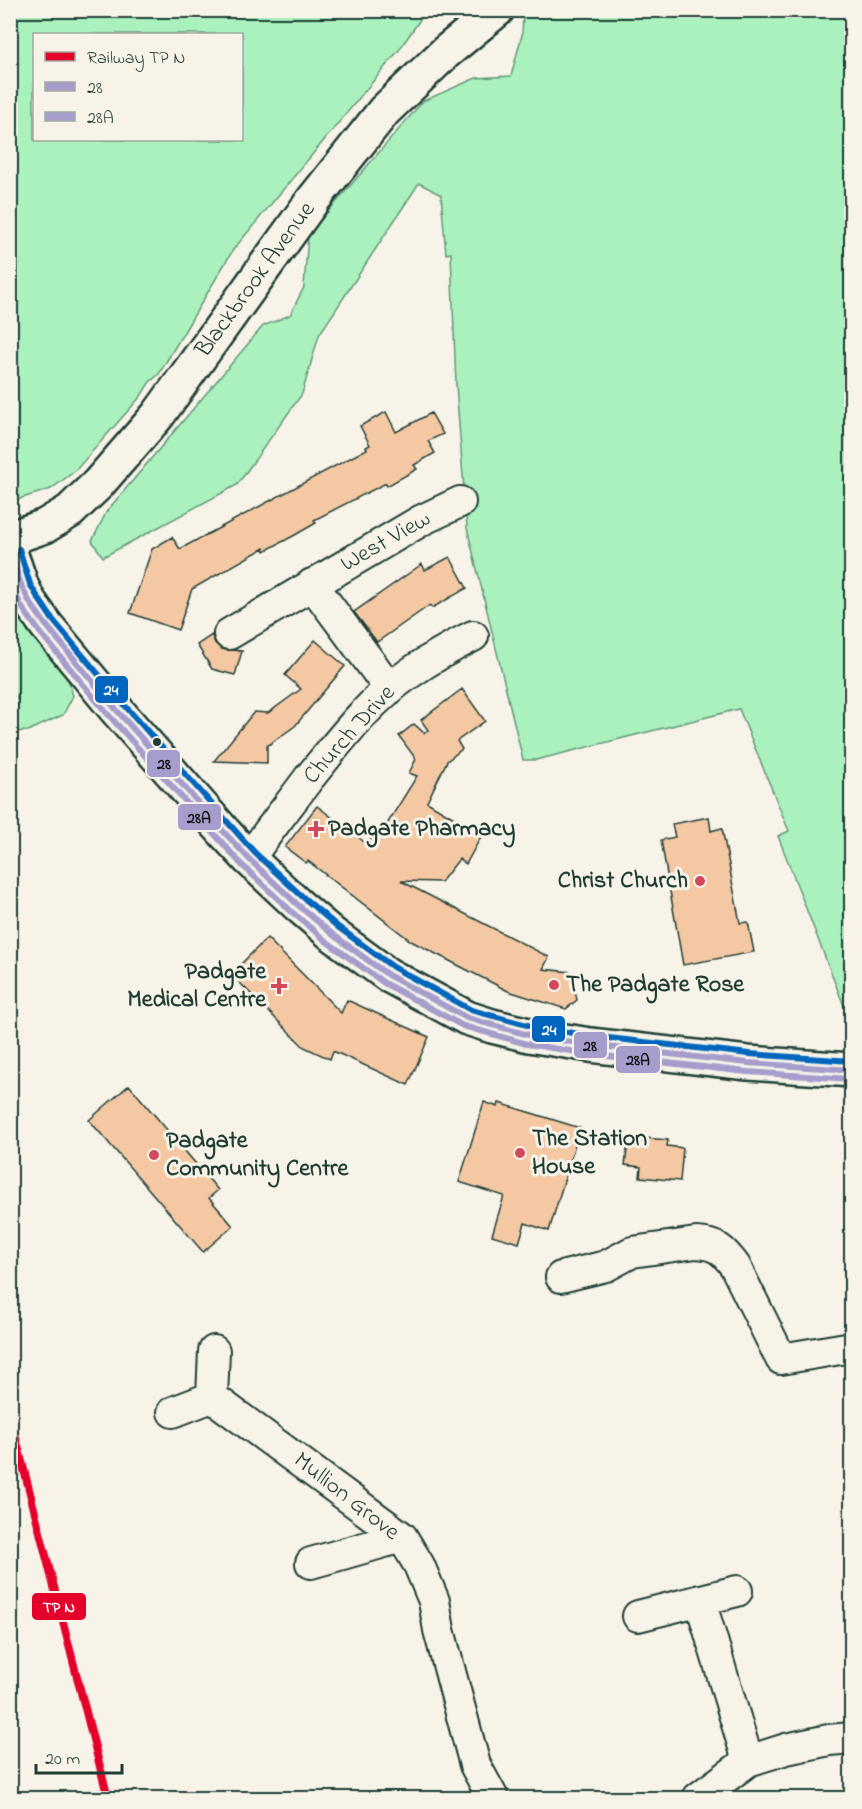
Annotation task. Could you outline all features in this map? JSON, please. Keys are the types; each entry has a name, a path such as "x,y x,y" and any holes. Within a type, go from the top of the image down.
{"street":[{"name":"Blackbrook Avenue","path":"10,538 45,526 70,511 98,484 158,416 313,200 384,111 446,52 498,10"},
{"name":"West View","path":"229,634 422,520 460,502"},
{"path":"10,552 22,587 46,625 113,706 249,859 332,934 388,975 476,1020 529,1035 590,1045 748,1063 852,1070"},
{"name":"West View","path":"312,584 390,688"},
{"name":"Church Drive","path":"249,859 266,833 371,705 390,688 433,658 473,636"},
{"path":"561,1277 606,1266 632,1252 707,1243 717,1246 735,1266 781,1359 852,1347"},
{"path":"173,1412 212,1397 214,1351"},
{"name":"Mullion Grove","path":"212,1397 402,1538 419,1565 434,1601 442,1641 475,1765 494,1798"},
{"path":"311,1563 402,1538"},
{"path":"638,1616 737,1591"},
{"path":"700,1600 748,1761"},
{"path":"698,1798 748,1761 786,1749 829,1740 852,1738"}],"green space":[{"path":"11,10 426,11 399,50 233,250 159,374 149,383 141,396 75,471 51,489 11,504"},
{"path":"528,11 851,11 851,1024 778,836 789,831 739,709 536,760 523,760 467,528 456,385 451,253 446,254 441,195 419,183 319,335 302,394 237,485 103,557 92,541 107,511 263,326 290,315 304,287 308,235 423,101 476,78 511,76 522,35 523,15"},
{"path":"10,611 65,667 73,696 63,715 28,731 11,732 11,703 18,698 11,693"}],"building":[{"path":"386,412 396,432 431,413 443,434 428,441 435,453 414,465 417,469 387,486 386,483 314,520 316,523 295,535 265,551 264,548 192,589 178,630 130,613 152,549 172,537 180,549 367,449 366,447 370,445 360,426"},
{"path":"450,557 467,588 432,608 430,605 377,642 354,612 422,564 425,570"},
{"path":"212,635 215,643 221,649 242,651 235,675 212,669 197,645"},
{"path":"315,640 345,666 295,726 267,746 267,763 214,761 254,712 268,713 301,689 285,675"},
{"path":"462,689 485,721 457,741 462,749 447,761 427,802 482,835 466,864 459,859 441,882 401,881 549,957 543,969 571,972 577,1000 566,1009 508,991 411,941 308,861 306,863 285,847 317,806 367,844 375,834 379,837 417,776 409,773 416,759 399,736 414,724 424,733 428,730 421,720"},
{"name":"Christ Church","path":"709,817 711,831 722,828 740,923 748,922 754,952 683,965 661,840 675,837 672,824"},
{"path":"267,938 341,1013 347,1000 429,1037 408,1085 333,1051 330,1059 304,1047 231,974"},
{"name":"Padgate Community Centre","path":"129,1085 218,1190 209,1198 233,1226 203,1252 89,1120"},
{"name":"The Station House","path":"484,1102 498,1107 499,1103 580,1128 549,1231 525,1223 519,1243 492,1235 504,1196 459,1182"},
{"path":"644,1138 668,1140 667,1146 683,1148 680,1181 640,1177 641,1167 625,1165 628,1142 643,1143"}],"transit line":[{"name":"24","path":"19,549 30,584 53,620 255,853 338,927 393,967 471,1010 531,1026 591,1036 749,1054 852,1061"},
{"name":"28","path":"10,553 22,587 46,625 113,706 224,832 298,905 332,934 388,975 467,1018 529,1035 590,1045 748,1063 852,1070"},
{"name":"28A","path":"10,581 21,606 39,631 106,712 242,865 326,941 384,983 463,1026 527,1044 589,1054 747,1072 851,1079"},
{"path":"10,1415 108,1798"}],"place":[{"name":"Padgate Pharmacy","path":"316,829"},
{"name":"Christ Church","path":"700,881"},
{"name":"The Padgate Rose","path":"554,985"},
{"name":"Padgate Medical Centre","path":"279,986"},
{"name":"The Station House","path":"520,1153"},
{"name":"Padgate Community Centre","path":"154,1155"}]}
